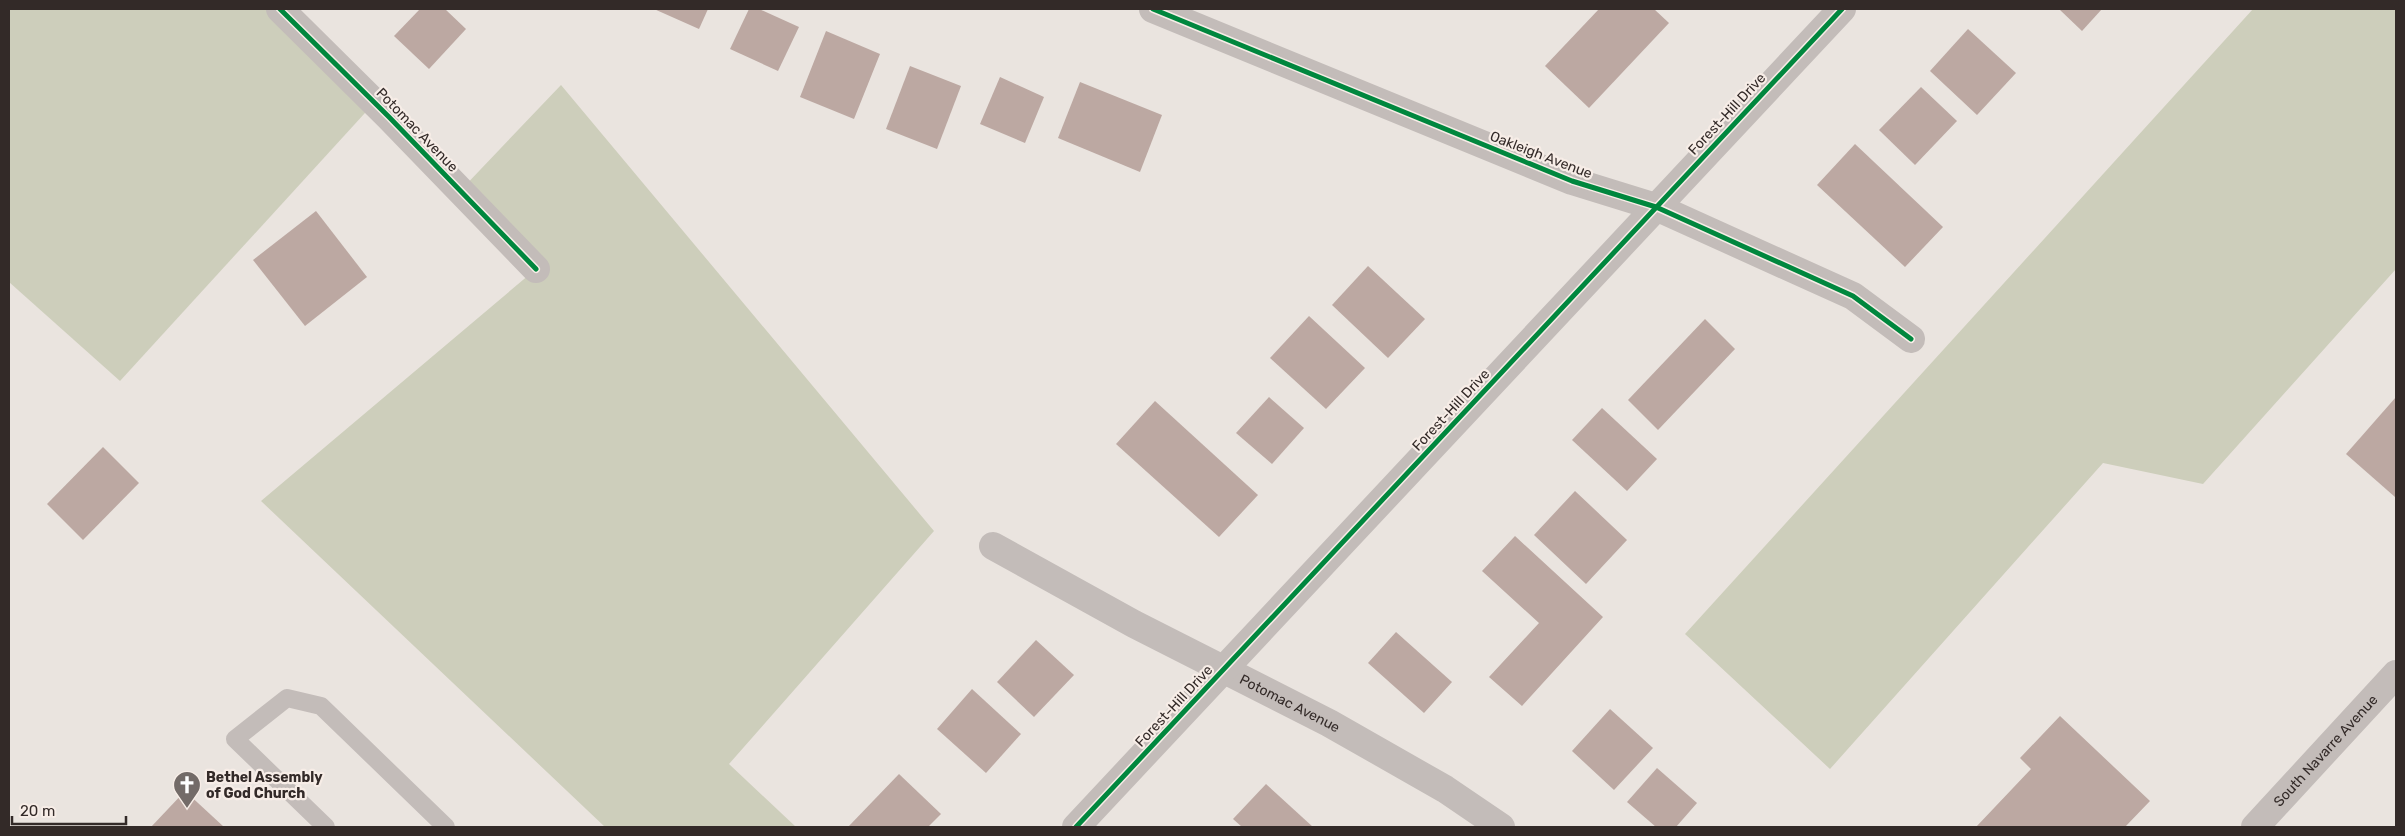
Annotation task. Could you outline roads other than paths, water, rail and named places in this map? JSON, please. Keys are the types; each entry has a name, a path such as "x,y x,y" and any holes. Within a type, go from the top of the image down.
{"street":[{"name":"Potomac Avenue","path":"280,9 389,117 536,269"},
{"name":"Oakleigh Avenue","path":"1153,9 1572,181 1656,207 1853,296 1911,339"},
{"name":"Forest-Hill Drive","path":"1076,827 1842,9"},
{"name":"Potomac Avenue","path":"993,546 1134,624 1329,723 1445,789 1501,827"},
{"name":"South Navarre Avenue","path":"2255,827 2396,674"}],"lane":[{"path":"326,827 235,739 287,698 321,706 446,827"}],"place":[{"name":"Bethel Assembly of God Church","path":"187,809"}]}
